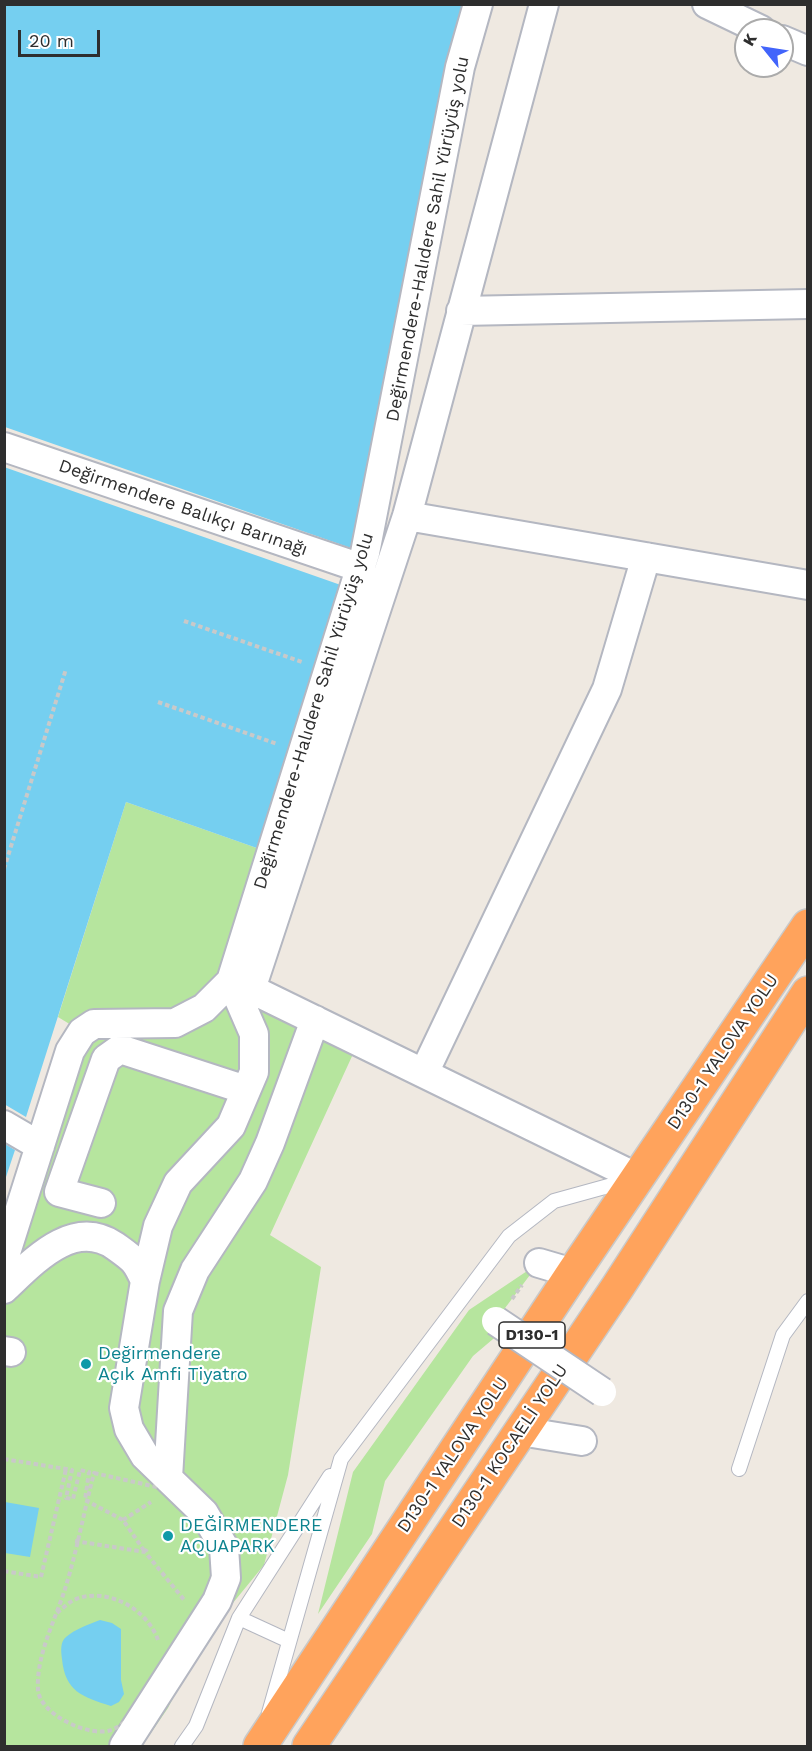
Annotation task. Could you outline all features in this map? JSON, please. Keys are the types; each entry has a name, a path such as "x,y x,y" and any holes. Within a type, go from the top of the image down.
{"highway":[{"name":"D130-1 YALOVA YOLU","path":"260,1746 807,926"},
{"name":"D130-1 KOCAELİ YOLU","path":"309,1746 616,1288 807,993"}],"street":[{"name":"Değirmendere-Halıdere Sahil Yürüyüş yolu","path":"4,1259 70,1051 82,1032 94,1024 175,1023 204,1008 231,981 361,568 386,453 460,67 478,4"},
{"path":"544,4 407,516 250,989 638,1178"},
{"path":"707,4 736,18"},
{"path":"461,311 807,304"},
{"name":"Değirmendere Balıkçı Barınağı","path":"4,447 361,568"},
{"path":"407,516 807,585"},
{"path":"424,1073 607,689 646,557"},
{"path":"124,1746 217,1601 226,1578 224,1548 204,1513 169,1484 145,1456 129,1429 124,1408 145,1281 158,1226 178,1183 231,1126 254,1072 254,1034 231,981"},
{"path":"169,1484 178,1311 195,1270 253,1181 270,1143 315,1020"},
{"path":"90,1236 102,1198 59,1192 106,1059 120,1049 246,1090"},
{"path":"4,1125 40,1146"},
{"path":"4,1289 44,1252 66,1240 90,1236 110,1242 137,1261 145,1281"},
{"path":"539,1263 573,1274"},
{"path":"496,1321 602,1392"},
{"path":"520,1431 582,1441"}],"lane":[{"path":"182,1746 196,1726 239,1618 341,1459 510,1236 554,1201 638,1178"},
{"path":"739,1469 783,1335 807,1301"},
{"path":"260,1746 341,1459"},
{"path":"239,1618 289,1641"}],"path":[{"path":"184,621 328,671"},
{"path":"4,869 66,669"},
{"path":"158,702 303,754"},
{"path":"496,1321 539,1263"},
{"path":"4,1459 72,1470 66,1498 73,1499 80,1470 89,1472 85,1500 123,1520 167,1582 197,1614"},
{"path":"4,1570 41,1577 66,1469"},
{"path":"94,1473 169,1484 215,1546 216,1564 212,1584 197,1614 136,1710 123,1724 109,1731 97,1732 59,1719 46,1709 38,1693 39,1668 66,1587 73,1548 94,1473"},
{"path":"123,1520 169,1484"},
{"path":"76,1541 146,1550"},
{"path":"56,1615 78,1598 95,1596 108,1598 140,1613 149,1622 159,1644"},
{"path":"162,1654 165,1664"}],"green space":[{"path":"126,802 271,853 231,981 359,1041 270,1235 321,1267 288,1475 264,1565 201,1642 168,1708 142,1746 5,1746 5,1259 81,1031 58,1017"},
{"path":"539,1263 496,1320 506,1328 473,1356 385,1481 372,1534 318,1614 353,1472 469,1310"}],"water":[{"path":"5,5 478,5 365,553 5,427"},
{"path":"4,467 355,590 271,853 126,802 26,1117 4,1104"},
{"path":"5,1144 15,1150 5,1180"},
{"path":"5,1502 39,1508 30,1557 5,1553"},
{"path":"100,1620 112,1623 121,1629 121,1680 124,1694 119,1702 111,1706 84,1696 71,1686 62,1659 61,1650 64,1639 78,1629"}],"place":[{"name":"Değirmendere Açık Amfi Tiyatro","path":"86,1364"},
{"name":"DEĞİRMENDERE AQUAPARK","path":"168,1536"}]}
